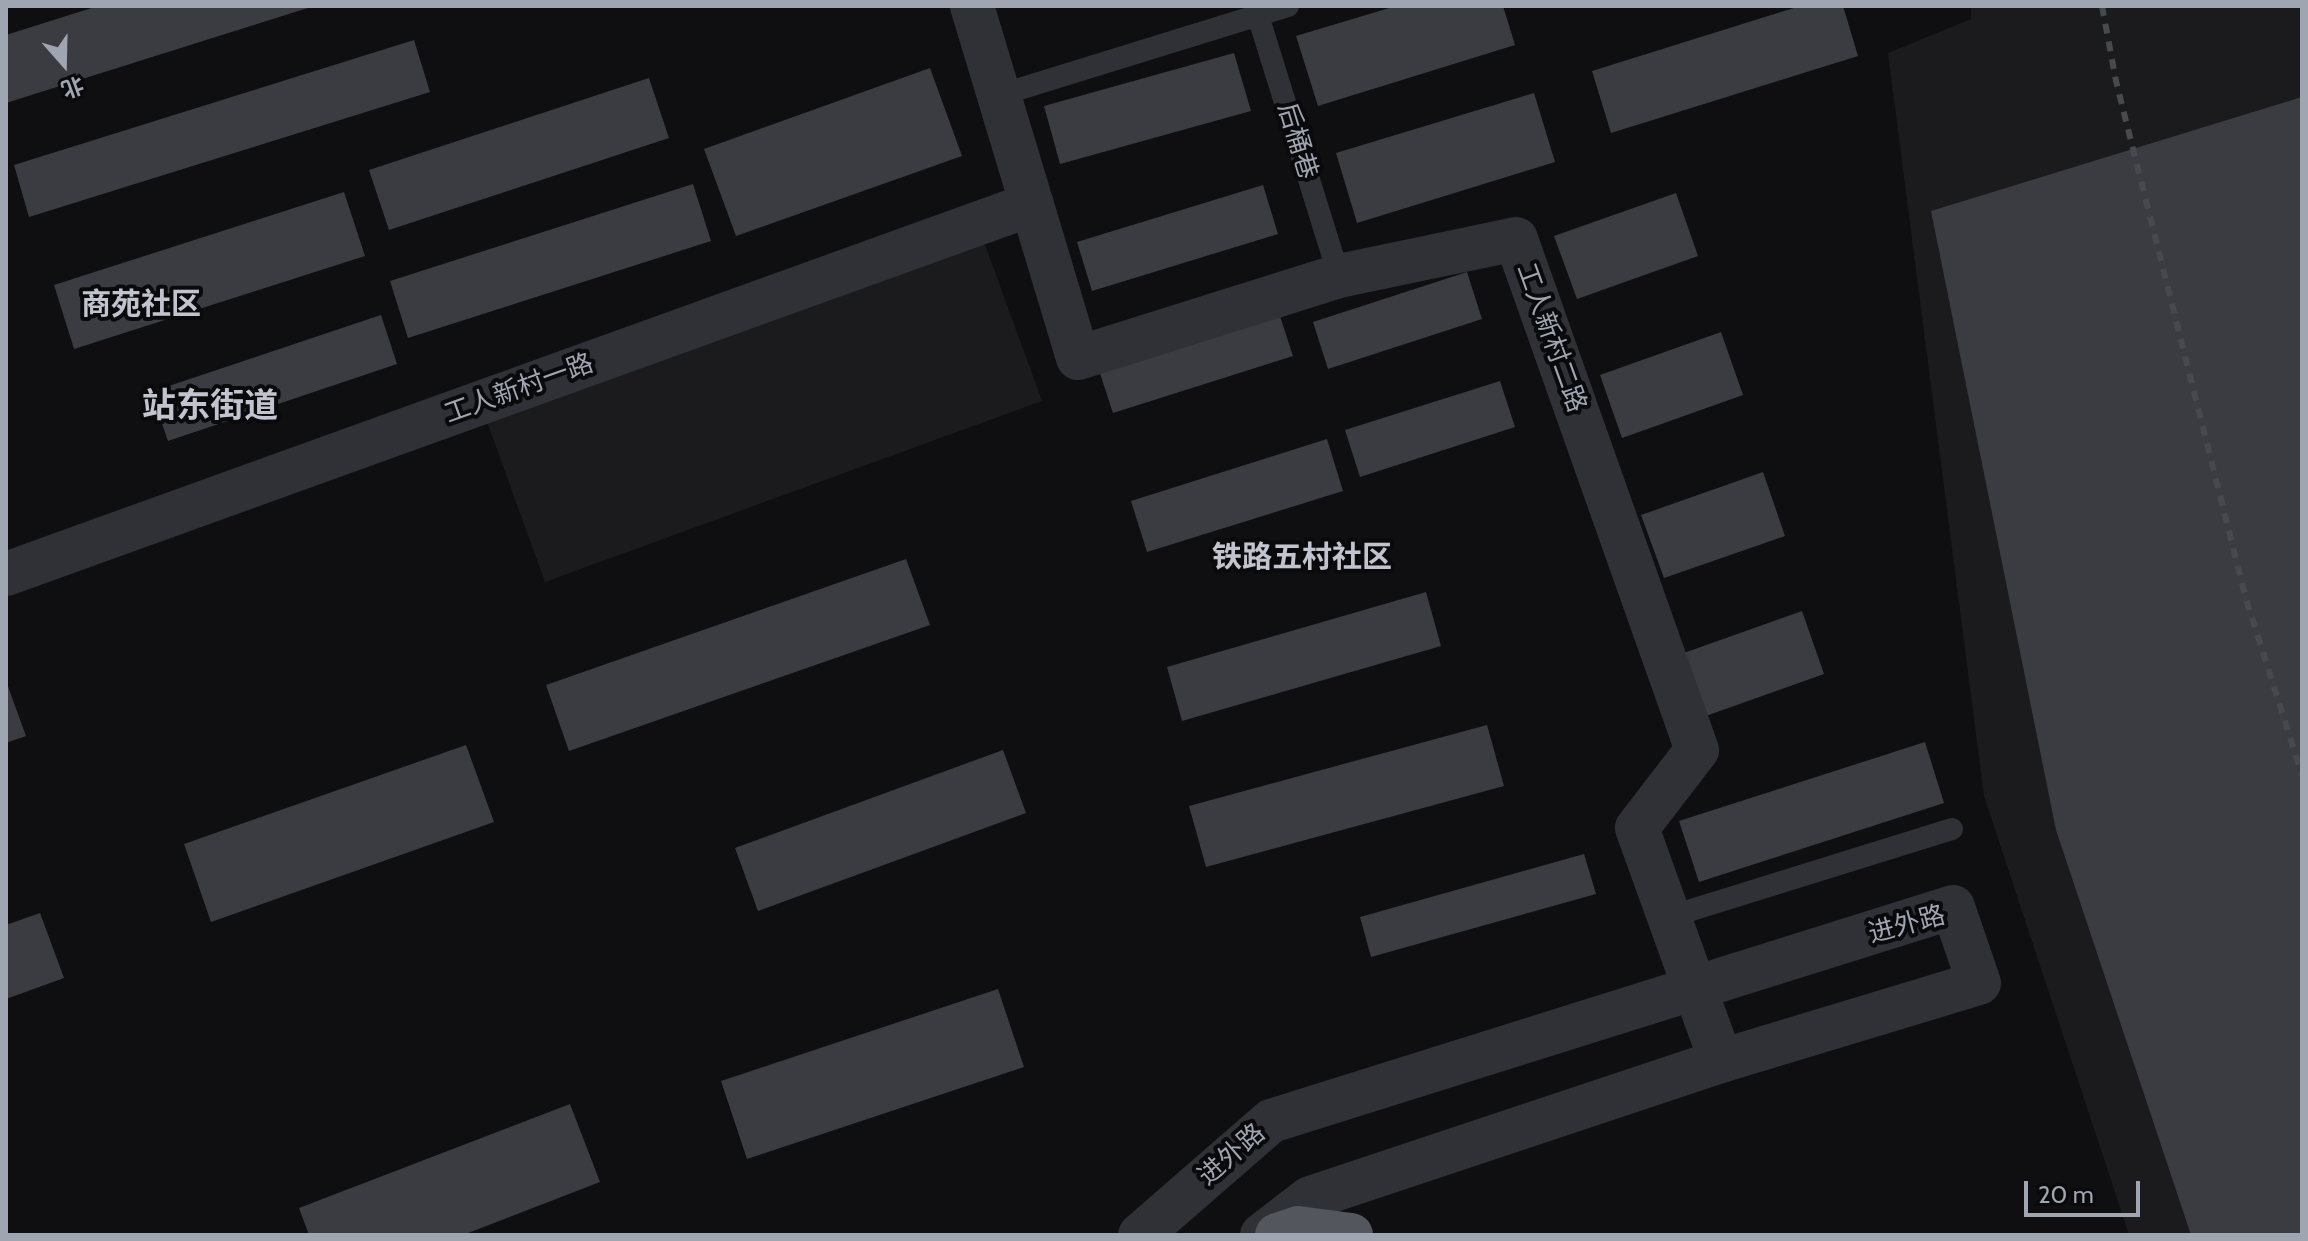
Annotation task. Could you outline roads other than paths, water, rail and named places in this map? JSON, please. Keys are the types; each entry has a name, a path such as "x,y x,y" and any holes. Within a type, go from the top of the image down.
{"highway":[{"path":"1277,1235 1298,1228 1351,1235"}],"street":[{"name":"工人新村二路","path":"972,6 1078,358 1339,276 1516,239 1697,750 1637,828 1721,1061"},
{"name":"工人新村一路","path":"6,574 1032,204"},
{"name":"进外路","path":"1140,1235 1271,1121 1953,907 1979,983 1721,1061 1310,1198 1262,1235"}],"lane":[{"path":"1000,95 1257,11 1288,6"},
{"name":"后桶巷","path":"1257,11 1339,276"},
{"path":"1669,917 1952,829"}],"railway":[{"path":"2102,6 2116,81 2246,599 2302,775"}],"district":[{"name":"商苑社区","path":"141,305"},
{"name":"站东街道","path":"210,407"},
{"name":"铁路五村社区","path":"1302,558"}]}
